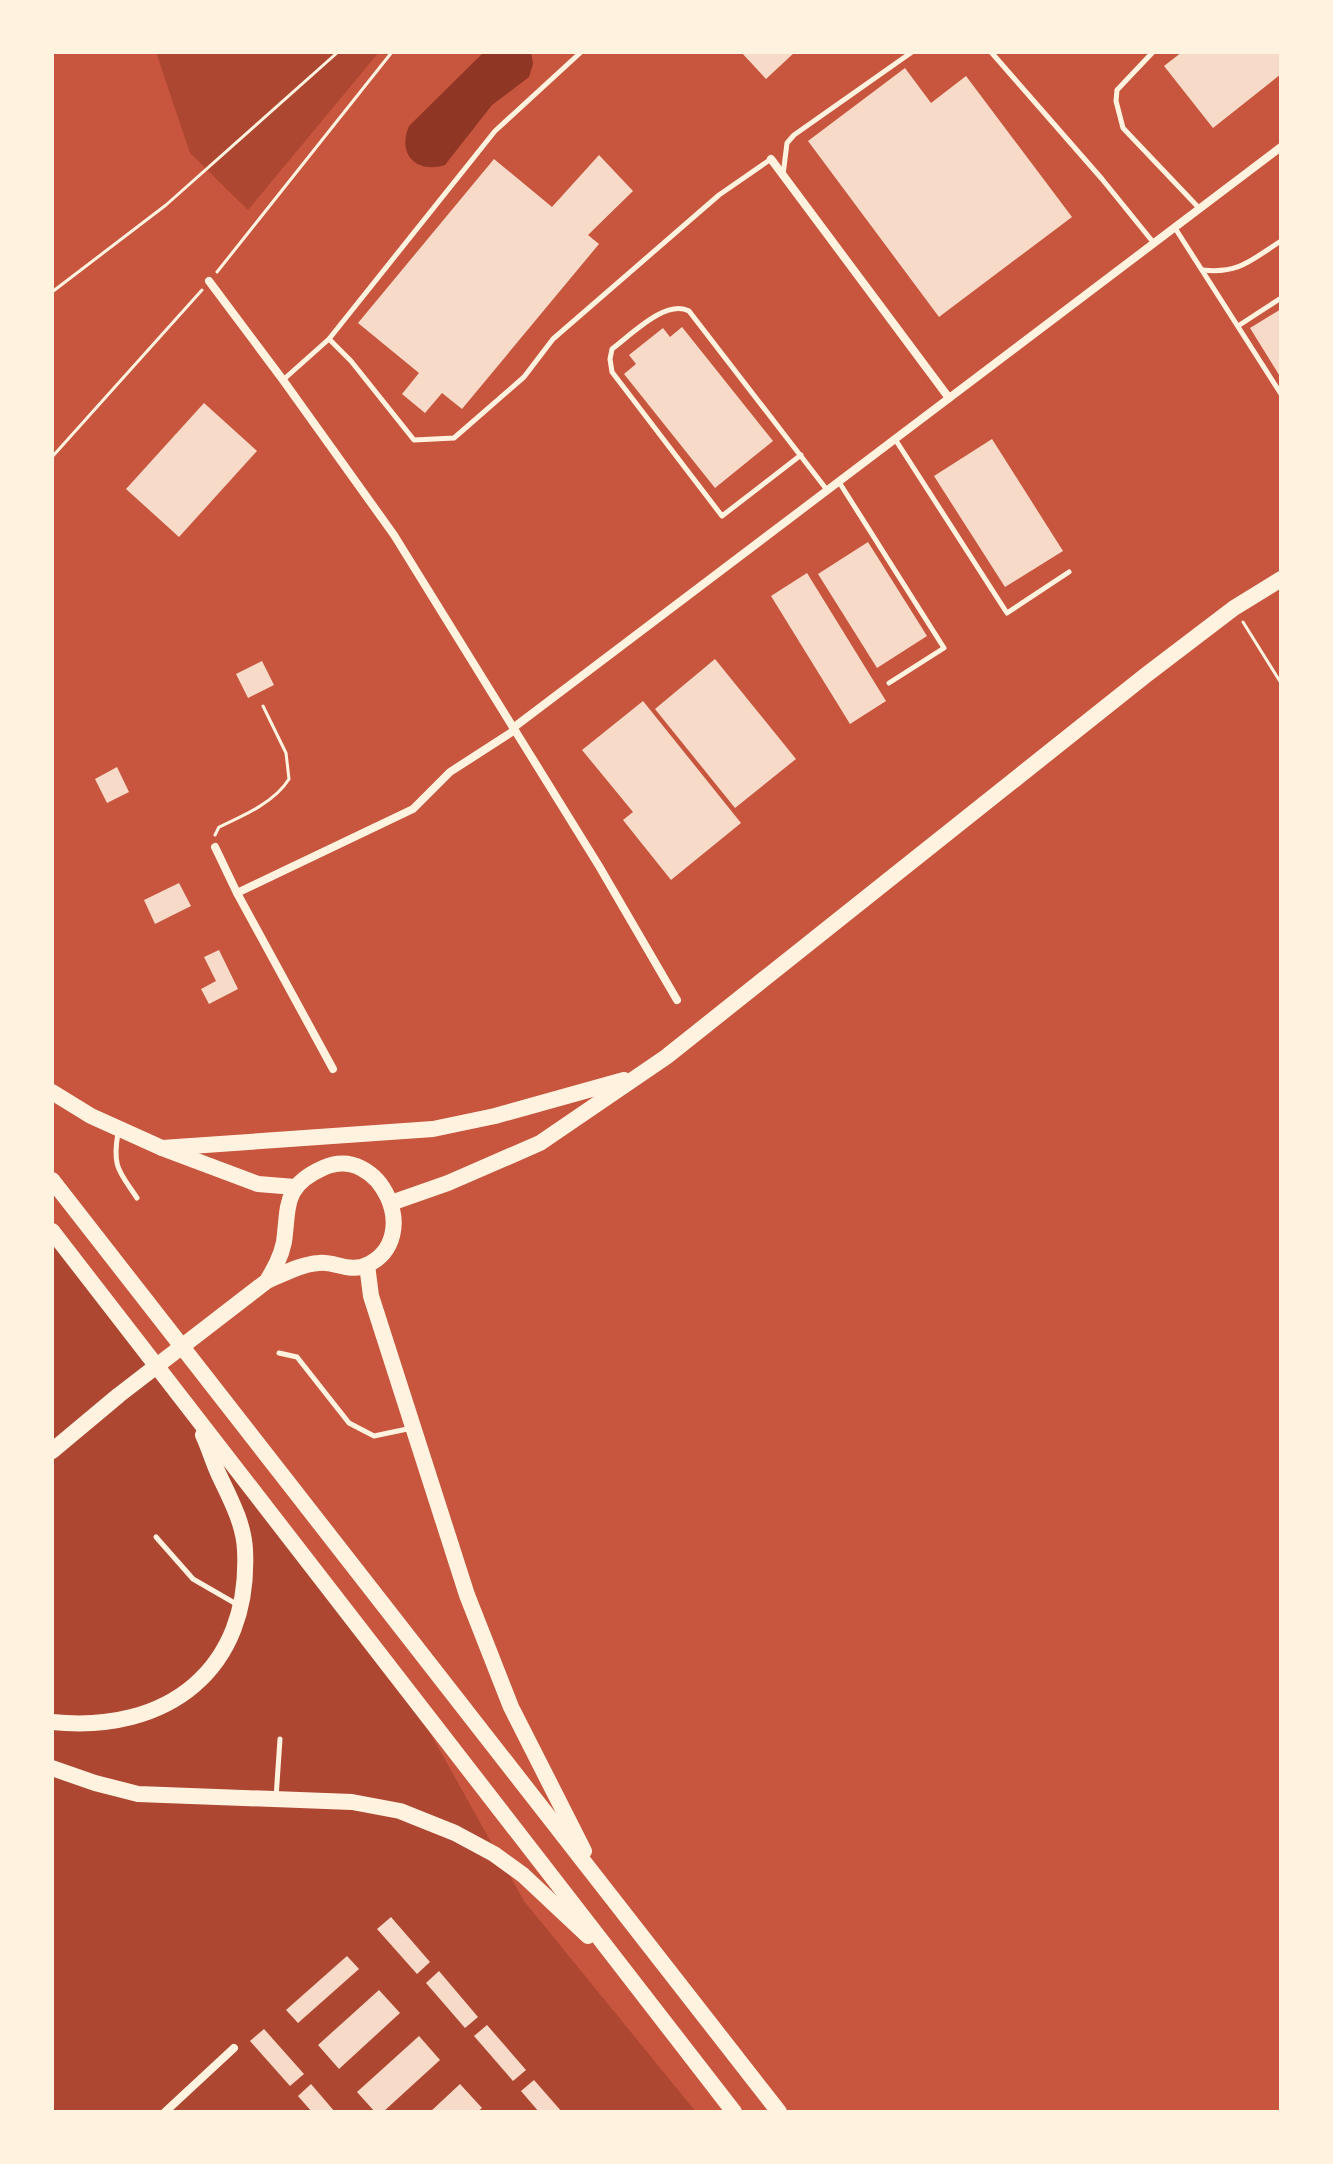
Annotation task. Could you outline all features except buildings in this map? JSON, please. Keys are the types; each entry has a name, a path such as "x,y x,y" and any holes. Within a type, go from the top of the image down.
{"main road":[{"path":"391,1203 448,1183 540,1143 666,1057 1234,608 1281,579"},
{"path":"162,1148 433,1129 495,1116 634,1078"},
{"path":"52,1092 91,1116 162,1148 258,1184 295,1187"},
{"path":"52,1451 267,1281 321,1262 354,1268 367,1265 387,1245 392,1231 391,1203 384,1186 373,1176 344,1164 328,1165 303,1178 286,1207 283,1245 267,1281"},
{"path":"52,1180 779,2112"},
{"path":"52,1231 734,2112"},
{"path":"367,1265 371,1296 467,1595 511,1707 601,1885"},
{"path":"52,1722 93,1724 122,1720 177,1698 197,1684 219,1659 235,1630 242,1608 245,1548 232,1500 205,1439 182,1399"},
{"path":"52,1768 138,1794 352,1802 400,1811 455,1833 523,1875 617,1961"}],"street":[{"path":"237,893 413,809 450,772 514,729 1281,147"},
{"path":"771,159 949,398"},
{"path":"209,281 394,535 599,866 677,1000"},
{"path":"215,847 333,1069"},
{"path":"165,2112 234,2048"}],"lane":[{"path":"783,176 787,143 794,135 912,52"},
{"path":"991,52 1153,242"},
{"path":"1153,52 1117,90 1119,116 1123,128 1199,208"},
{"path":"283,380 329,339 495,131 580,53"},
{"path":"329,339 351,361 414,440 454,438 524,377 553,339 719,195 771,159"},
{"path":"1174,227 1281,394"},
{"path":"1202,270 1237,269 1281,241"},
{"path":"1238,326 1281,298"},
{"path":"801,455 722,516 612,372 612,349 666,309 680,306 689,311 801,455 827,490"},
{"path":"895,439 1007,613 1069,572"},
{"path":"838,481 944,648 889,683"},
{"path":"118,1128 114,1154 118,1169 137,1198"},
{"path":"279,1353 297,1357 349,1423 374,1436 413,1428"},
{"path":"156,1537 193,1579 242,1608"},
{"path":"276,1799 280,1739"}],"path":[{"path":"52,292 166,205 338,52"},
{"path":"52,457 209,281 392,52"},
{"path":"1234,608 1281,683"},
{"path":"215,847 215,834 219,827 272,798 289,779 286,753 263,706"}],"shaded area":[{"path":"156,52 379,52 248,210 190,153"},
{"path":"484,52 531,52 533,64 529,77 492,105 445,165 425,167 418,164 407,153 405,145 409,126"},
{"path":"52,1220 429,1731 524,1901 696,2112 52,2112"}]}
